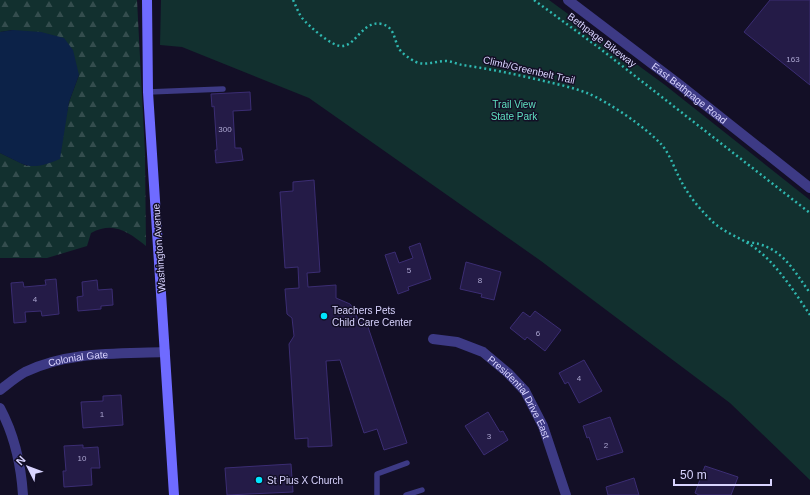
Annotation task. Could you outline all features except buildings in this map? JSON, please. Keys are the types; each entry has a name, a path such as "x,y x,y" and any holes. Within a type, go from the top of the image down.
{"main road":[{"name":"Washington Avenue","path":"147,0 148,92 174,495"}],"street":[{"name":"East Bethpage Road","path":"568,0 686,90 810,188"},
{"name":"Presidential Drive East","path":"433,339 457,342 483,352 508,373 525,391 543,426 566,495"},
{"name":"Colonial Gate","path":"0,390 25,373 60,359 82,356 165,352"},
{"path":"0,408 16,443 22,475 23,495"}],"lane":[{"path":"148,92 223,89"},
{"path":"377,495 377,474 407,463"},
{"path":"406,495 422,490"}],"path":[{"name":"Climb/Greenbelt Trail","path":"293,0 303,18 334,45 342,46 350,43 363,29 373,24 382,24 392,30 397,38 398,47 404,54 416,62 429,65 446,62 499,70 586,92 603,101 624,114 661,144 691,198 720,230 746,242"},
{"name":"Bethpage Bikeway","path":"534,0 598,47 810,213"},
{"path":"746,242 761,243 783,255 810,293"},
{"path":"746,242 758,249 778,271 810,315"}],"green space":[{"path":"0,0 137,0 145,153 146,246 127,233 114,228 107,228 91,233 87,246 47,258 0,258 0,153 27,166 64,127 69,102 79,75 13,30 0,32"},
{"name":"Trail View State Park","path":"161,0 549,0 665,85 810,200 810,480 730,403 541,261 309,98 182,47 160,45"}],"water":[{"path":"13,30 41,32 64,38 73,50 79,75 69,102 60,159 42,165 29,166 0,153 0,32"}],"place":[{"name":"Teachers Pets Child Care Center","path":"324,316"},
{"name":"St Pius X Church","path":"259,480"}]}
